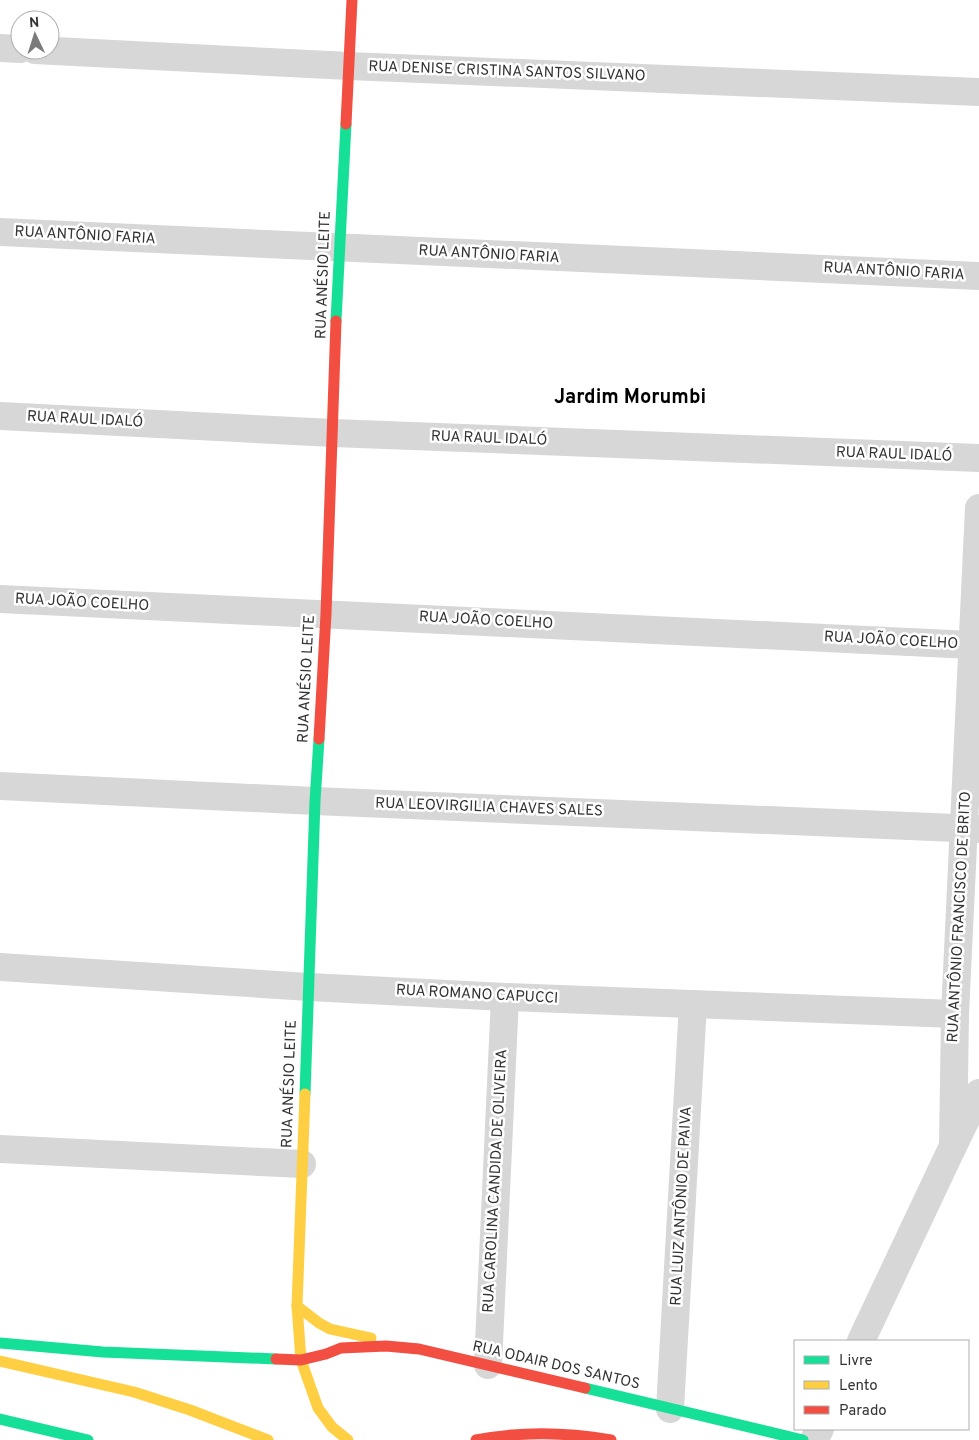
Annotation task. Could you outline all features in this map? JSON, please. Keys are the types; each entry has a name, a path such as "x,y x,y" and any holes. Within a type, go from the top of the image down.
{"main road":[{"name":"RUA ANÉSIO LEITE","path":"348,1440 332,1427 318,1408 302,1360 297,1306 316,801 326,614 352,0"},
{"path":"297,1306 330,1329 419,1349"},
{"name":"RUA ODAIR DOS SANTOS","path":"0,1344 103,1352 302,1360 341,1348 386,1346 419,1349 803,1440"},
{"path":"0,1361 134,1392 190,1410 268,1440"},
{"path":"0,1419 88,1440"},
{"path":"476,1440 511,1434 545,1432 611,1440"}],"street":[{"name":"RUA DENISE CRISTINA SANTOS SILVANO","path":"60,51 349,66 979,92"},
{"name":"RUA ANTÔNIO FARIA","path":"0,232 979,276"},
{"name":"RUA RAUL IDALÓ","path":"0,416 333,432 979,458"},
{"name":"RUA ANTÔNIO FRANCISCO DE BRITO","path":"952,1146 954,1014 971,828 972,645 979,508"},
{"name":"RUA JOÃO COELHO","path":"0,599 972,645"},
{"name":"RUA LEOVIRGILIA CHAVES SALES","path":"0,786 971,828"},
{"name":"RUA ROMANO CAPUCCI","path":"0,967 309,987 505,997 954,1014"},
{"name":"RUA CAROLINA CANDIDA DE OLIVEIRA","path":"488,1365 505,997"},
{"name":"RUA LUIZ ANTÔNIO DE PAIVA","path":"670,1409 693,1004"},
{"path":"861,1340 952,1146 979,1093"},
{"path":"0,1150 302,1164"}],"traffic: fast":[{"path":"336,321 346,124"},
{"path":"305,1094 315,801 319,739"},
{"path":"0,1343 103,1352 276,1359"},
{"path":"585,1388 803,1440"},
{"path":"0,1419 88,1440"}],"traffic: slow":[{"path":"305,1094 297,1306 301,1360 318,1408 332,1427 348,1440"},
{"path":"297,1306 330,1329 371,1338"},
{"path":"0,1361 134,1392 190,1410 268,1440"}],"traffic: jam":[{"path":"346,124 352,0"},
{"path":"319,739 326,614 336,321"},
{"path":"276,1359 301,1360 341,1348 386,1346 419,1349 585,1388"},
{"path":"476,1440 527,1434 577,1435 611,1440"}],"district":[{"name":"Jardim Morumbi","path":"630,398"}]}
